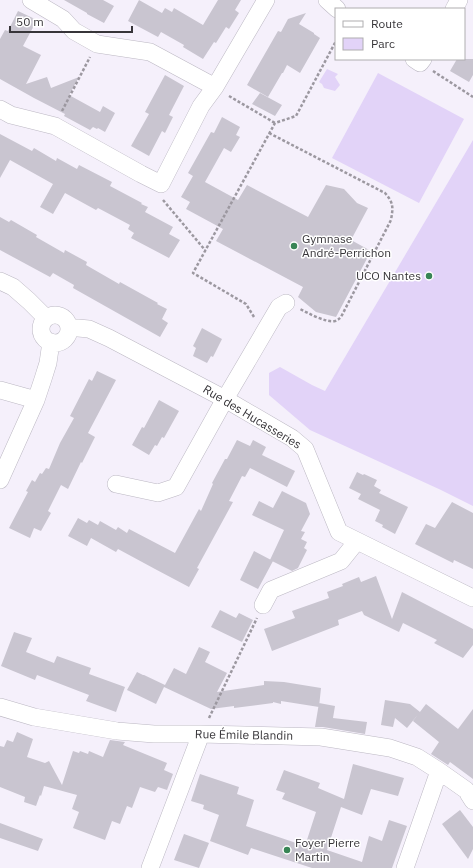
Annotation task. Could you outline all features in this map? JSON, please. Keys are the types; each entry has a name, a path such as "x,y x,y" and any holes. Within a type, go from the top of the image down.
{"street":[{"path":"31,0 63,19 74,31 97,44 150,52 215,87"},
{"path":"0,109 11,115 54,126 161,184 201,106 215,87 266,0"},
{"path":"327,0 336,8"},
{"path":"0,281 13,287 46,318"},
{"path":"116,484 158,493 176,487 278,307 286,303"},
{"path":"53,315 58,315 64,318 68,322 70,328 68,335 63,341 55,343 44,337 41,330 42,323 46,318 53,315"},
{"name":"Rue des Hucasseries","path":"70,328 89,329 109,338 225,399 292,438 305,449 339,532 473,598"},
{"path":"0,480 36,400 48,363 51,342"},
{"path":"0,390 36,400"},
{"path":"263,605 271,590 341,561 357,542"},
{"name":"Rue Émile Blandin","path":"0,707 34,717 117,731 154,734 321,737 382,746 417,757 466,790 473,800"},
{"path":"150,868 201,734"},
{"path":"405,868 439,771"}],"path":[{"path":"263,334 246,304 193,273 275,123 296,116 335,43"},
{"path":"54,126 97,44"},
{"path":"419,60 473,97"},
{"path":"215,87 275,123"},
{"path":"269,133 385,193 392,204 391,220 341,317 338,320 327,321 286,303"},
{"path":"161,184 157,195 205,250"},
{"path":"201,734 263,605"}],"green space":[{"path":"327,69 338,74 335,77 340,85 335,91 324,88 319,82"},
{"path":"378,73 464,119 419,203 332,158"},
{"name":"UCO Nantes","path":"473,140 473,506 310,430 269,395 269,373 280,367 325,391"}],"building":[{"path":"64,0 103,0 114,6 104,23"},
{"path":"139,0 162,13 165,8 172,12 174,8 203,25 218,0 241,0 235,10 239,13 229,29 226,27 216,43 214,42 203,59 183,47 184,45 161,32 158,37 128,21"},
{"path":"18,11 37,20 23,46 41,55 26,84 47,77 51,88 79,77 69,95 100,112 103,106 115,113 105,132 93,127 90,130 64,116 65,114 0,79 0,39 5,30 8,31"},
{"path":"306,13 299,24 320,38 300,73 287,65 268,97 247,85 278,31 281,32 288,19"},
{"path":"473,59 473,75 469,82 450,71 456,60"},
{"path":"165,75 184,86 169,115 173,117 165,133 162,131 149,156 131,146 149,114 145,112"},
{"path":"260,93 282,105 275,116 252,104"},
{"name":"Gymnase André-Perrichon","path":"222,117 240,127 236,135 240,137 231,152 224,148 205,182 238,200 247,185 308,217 326,185 344,189 357,203 368,208 351,240 371,251 336,317 316,312 298,297 303,287 216,241 223,229 186,209 190,202 181,197 193,176 188,173 211,132 214,133"},
{"path":"0,134 32,151 34,148 56,161 57,158 77,169 79,165 112,182 110,186 148,207 145,212 173,227 169,234 180,240 169,258 131,238 134,233 128,229 130,225 98,208 96,210 65,193 53,214 40,207 53,184 10,160 0,178"},
{"path":"0,217 9,222 11,220 37,235 36,237 64,253 65,250 87,262 86,265 119,284 120,282 167,309 162,319 168,323 160,337 73,288 74,285 53,273 50,277 0,250"},
{"path":"202,328 222,339 213,357 211,356 207,363 193,356 196,348 193,346"},
{"path":"97,371 116,380 88,433 95,437 68,489 61,485 48,511 51,513 41,531 34,528 30,538 9,528 28,492 26,491 32,480 35,482 40,473 42,474 46,468 49,469 60,443 74,418 70,416 89,379 92,381"},
{"path":"159,400 179,411 164,438 162,437 157,446 155,445 149,455 132,445 142,427 144,428"},
{"path":"237,440 250,446 253,440 266,447 262,455 295,471 287,487 250,468 245,477 242,476 229,501 233,502 197,568 199,569 189,587 118,549 116,552 91,538 87,546 68,536 78,518 87,523 89,520 98,525 100,521 116,530 118,527 127,533 129,529 175,553 199,509 201,511 213,484 212,483"},
{"path":"357,472 377,480 374,486 381,490 379,493 408,507 395,534 382,527 383,525 375,521 380,510 358,499 361,494 349,488"},
{"path":"282,491 306,503 310,514 301,531 305,532 301,539 307,542 304,548 307,550 298,568 292,571 270,560 284,530 252,515 259,501 273,508"},
{"path":"452,502 473,513 473,569 454,560 453,563 415,544 426,524 435,528"},
{"path":"254,551 273,561 258,589 240,580"},
{"path":"376,576 392,619 402,592 473,629 473,645 463,658 434,643 437,640 403,623 399,632 364,615 362,611 338,620 339,625 272,651 264,629 295,618 292,611 329,598 327,592 343,586 342,584 359,577 361,582"},
{"path":"220,610 236,618 239,613 253,620 242,642 211,627"},
{"path":"14,632 32,638 26,652 54,663 57,656 91,668 89,674 125,687 116,712 86,701 89,695 37,675 35,680 1,666"},
{"path":"199,647 210,652 205,662 227,673 217,692 264,685 264,681 284,682 321,688 319,707 281,701 281,704 273,702 234,708 234,706 211,709 164,687 156,704 127,690 137,672 165,685 174,668 186,674"},
{"path":"385,700 410,704 420,712 407,728 395,718 393,727 381,725"},
{"path":"319,703 335,706 333,718 367,722 365,734 315,727"},
{"path":"426,704 458,729 473,709 473,779 450,762 448,765 431,754 439,742 413,721"},
{"path":"17,732 33,739 27,757 45,763 49,761 62,785 73,751 79,753 80,751 88,754 89,751 103,757 110,740 125,742 123,745 167,763 164,770 173,774 167,790 158,787 155,792 140,787 132,808 127,806 120,824 112,821 105,840 73,828 79,812 72,809 77,795 44,786 36,806 24,802 25,797 0,787 0,746 4,747 7,740 13,742"},
{"path":"353,764 404,778 398,796 371,789 362,815 341,807 327,850 362,862 369,836 382,841 389,820 407,826 392,868 312,868 251,848 248,855 210,841 219,815 203,809 204,805 191,801 200,774 239,787 237,794 254,800 246,826 305,846 316,812 282,799 285,793 276,790 284,770 320,783 318,788 344,799"},
{"path":"460,810 473,827 473,849 468,859 442,824"},
{"path":"0,823 43,839 38,851 0,838"},
{"path":"184,834 209,843 199,868 174,860"}],"place":[{"name":"Gymnase André-Perrichon","path":"294,246"},
{"name":"UCO Nantes","path":"429,276"},
{"name":"Foyer Pierre Martin","path":"287,850"}]}
